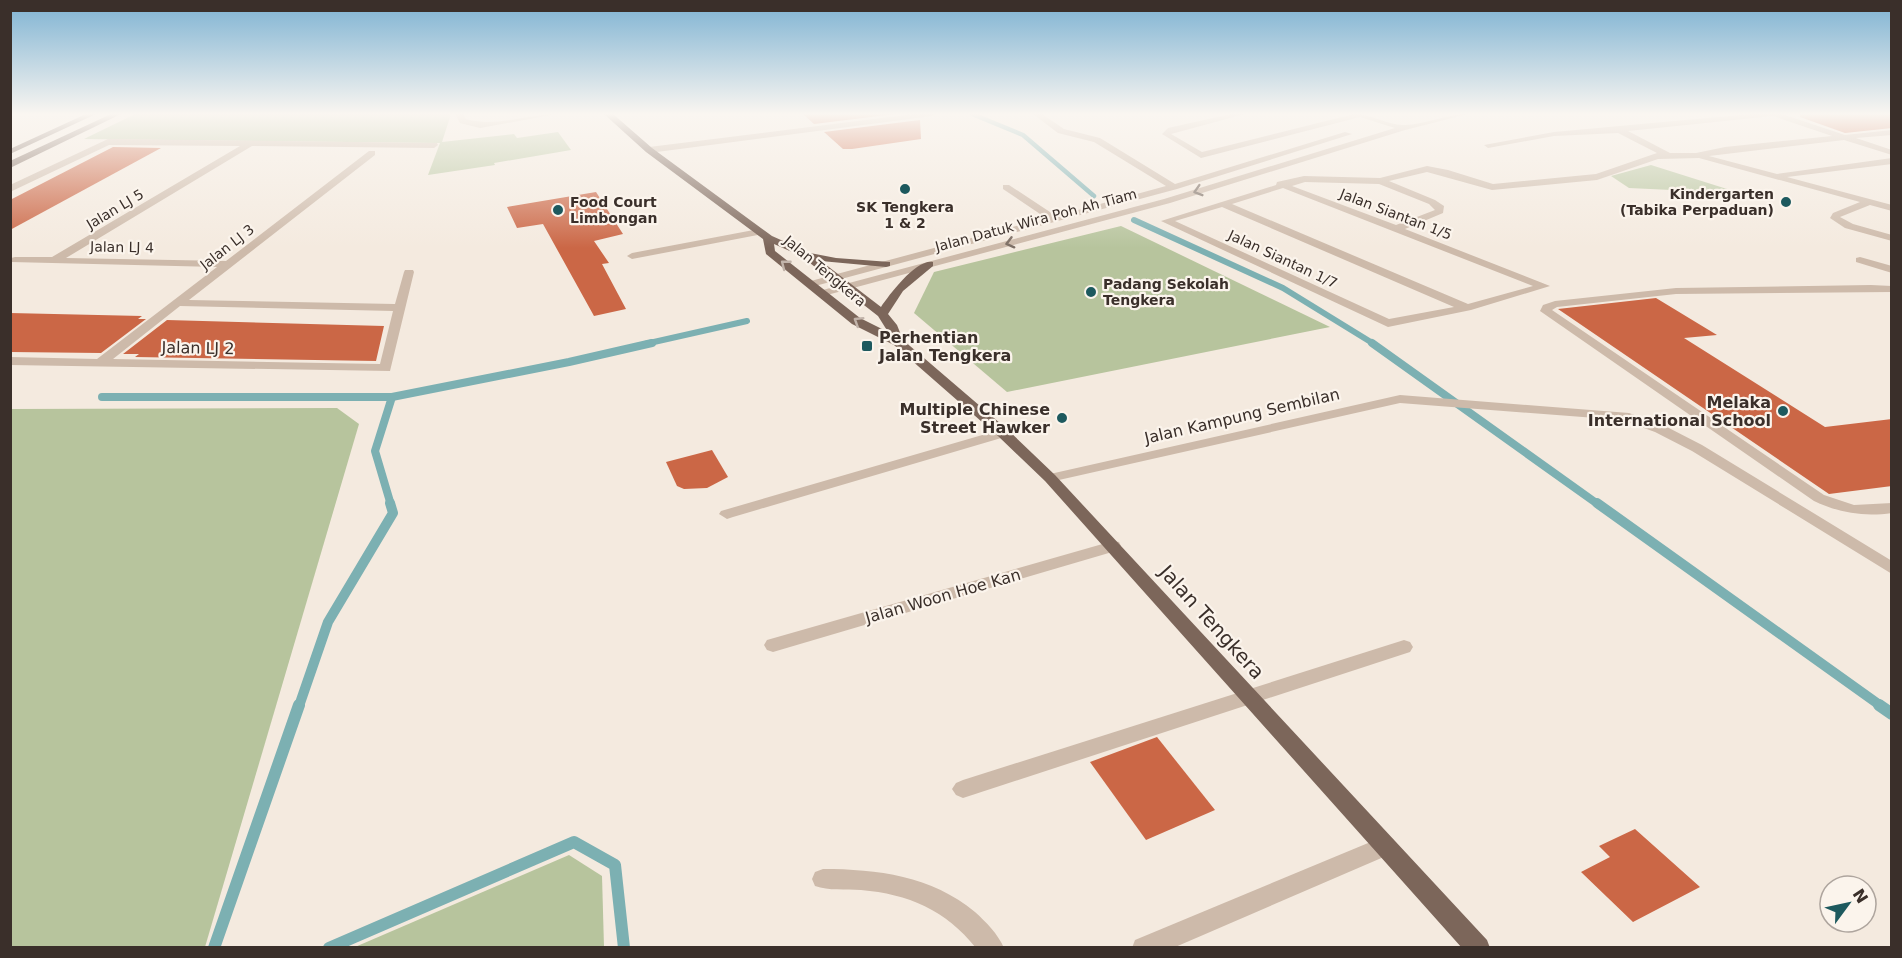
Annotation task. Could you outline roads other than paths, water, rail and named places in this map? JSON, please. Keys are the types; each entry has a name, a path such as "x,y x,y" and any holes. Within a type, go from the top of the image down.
{"main road":[{"name":"Jalan Tengkera","path":"661,159 763,235 805,254 882,314 891,325 898,342"},
{"name":"Jalan Tengkera","path":"763,235 770,252 856,321 898,342 1050,478 1478,948"},
{"path":"805,254 836,261 886,264"},
{"path":"882,314 899,289 928,264"}],"street":[{"path":"10,189 73,159"},
{"name":"Jalan LJ 5","path":"55,260 225,159"},
{"name":"Jalan LJ 3","path":"100,363 365,159"},
{"path":"1127,159 1174,187"},
{"name":"Jalan Datuk Wira Poh Ah Tiam","path":"811,284 1174,187 1268,159"},
{"name":"Jalan Datuk Wira Poh Ah Tiam","path":"823,293 1156,204 1304,159"},
{"path":"1223,204 1283,185 1319,178 1380,181 1428,169 1445,172 1492,188 1585,178 1654,159"},
{"path":"1706,159 1892,208"},
{"path":"1773,176 1892,161"},
{"name":"Jalan Siantan 1/5","path":"1237,168 1544,286 1467,308"},
{"path":"1380,181 1439,206 1440,211 1396,229"},
{"path":"1006,187 1054,219"},
{"path":"1892,198 1866,201 1836,215 1835,218 1849,226 1892,238"},
{"path":"1223,204 1467,308"},
{"name":"Jalan Siantan 1/7","path":"1223,204 1167,221 1388,323 1467,308"},
{"path":"632,256 763,235"},
{"name":"Jalan LJ 4","path":"15,260 229,264"},
{"path":"1860,260 1892,270"},
{"path":"179,303 399,308 409,272"},
{"path":"1892,289 1676,291 1555,304 1547,307 1546,311 1819,498 1835,506 1854,511 1892,508"},
{"name":"Jalan LJ 2","path":"10,361 386,368 399,308"},
{"name":"Jalan Kampung Sembilan","path":"1050,478 1400,399 1624,416 1660,429 1697,448 1892,569"},
{"path":"727,514 1002,433"},
{"name":"Jalan Woon Hoe Kan","path":"773,645 1113,546"},
{"path":"963,789 1404,647"},
{"path":"1144,948 1385,846"},
{"path":"823,879 867,879 898,884 921,892 969,920 992,948"}],"waterway":[{"path":"1051,159 1094,196"},
{"path":"1134,220 1283,288 1374,344"},
{"path":"645,344 747,321"},
{"path":"392,397 652,343"},
{"path":"1372,343 1599,505"},
{"path":"102,397 392,397"},
{"path":"391,505 375,451 392,397"},
{"path":"299,706 328,622 393,513 390,503"},
{"path":"1597,503 1881,706"},
{"path":"214,948 299,705"},
{"path":"1879,705 1892,714"},
{"path":"329,948 574,842 615,865 624,948"}],"place":[{"name":"SK Tengkera 1 & 2","path":"905,189"},
{"name":"Kindergarten (Tabika Perpaduan)","path":"1786,202"},
{"name":"Food Court Limbongan","path":"558,210"},
{"name":"Padang Sekolah Tengkera","path":"1091,292"},
{"name":"Perhentian Jalan Tengkera","path":"867,346"},
{"name":"Melaka International School","path":"1783,411"},
{"name":"Multiple Chinese Street Hawker","path":"1062,418"}]}
